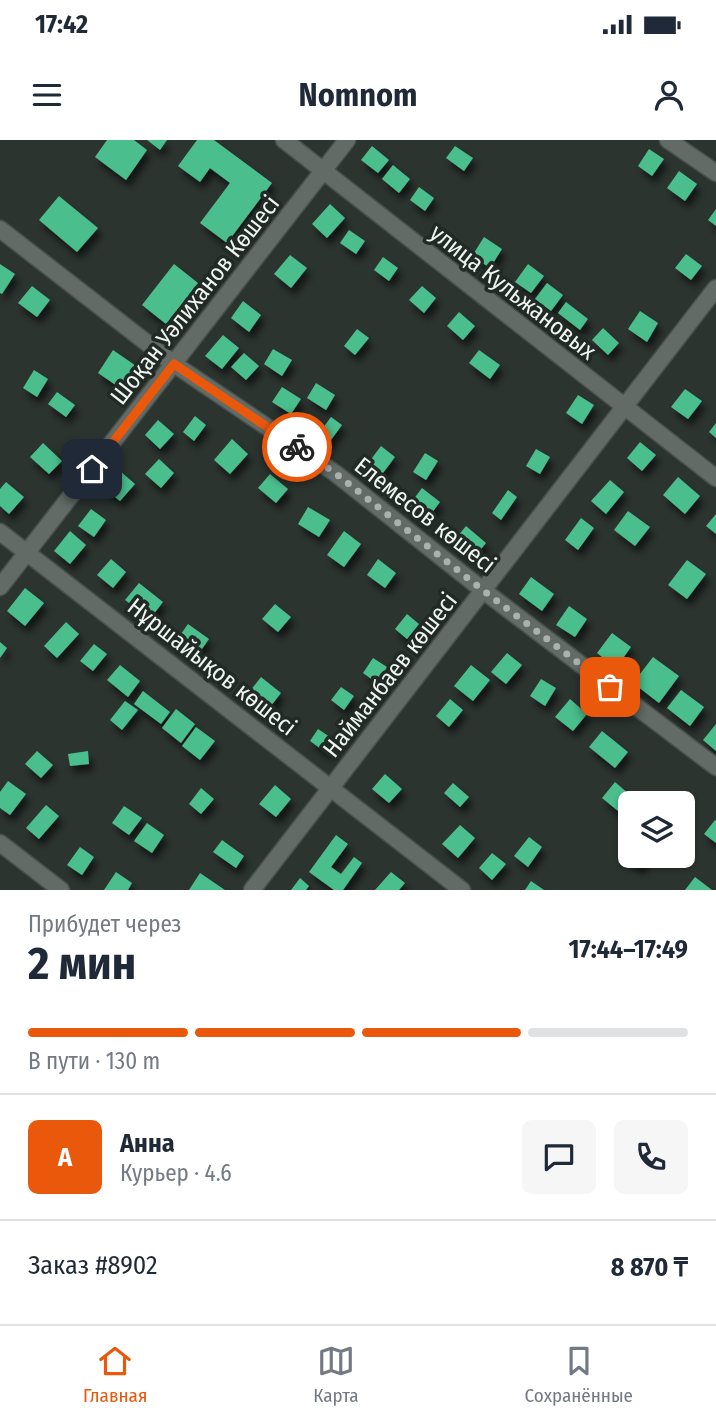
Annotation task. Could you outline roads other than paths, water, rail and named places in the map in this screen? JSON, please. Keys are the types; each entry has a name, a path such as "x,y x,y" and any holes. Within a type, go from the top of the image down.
{"street":[{"name":"улица Кульжановых","path":"284,140 716,478"},
{"name":"Шоқан Уәлиханов Көшесі","path":"0,587 347,140"},
{"path":"668,140 716,173"},
{"name":"Елемесов көшесі","path":"0,229 174,364 335,473 484,591 716,767"},
{"name":"Найманбаев көшесі","path":"252,890 716,288"},
{"name":"Нұршайықов көшесі","path":"0,532 462,890"},
{"path":"0,843 61,890"}]}
